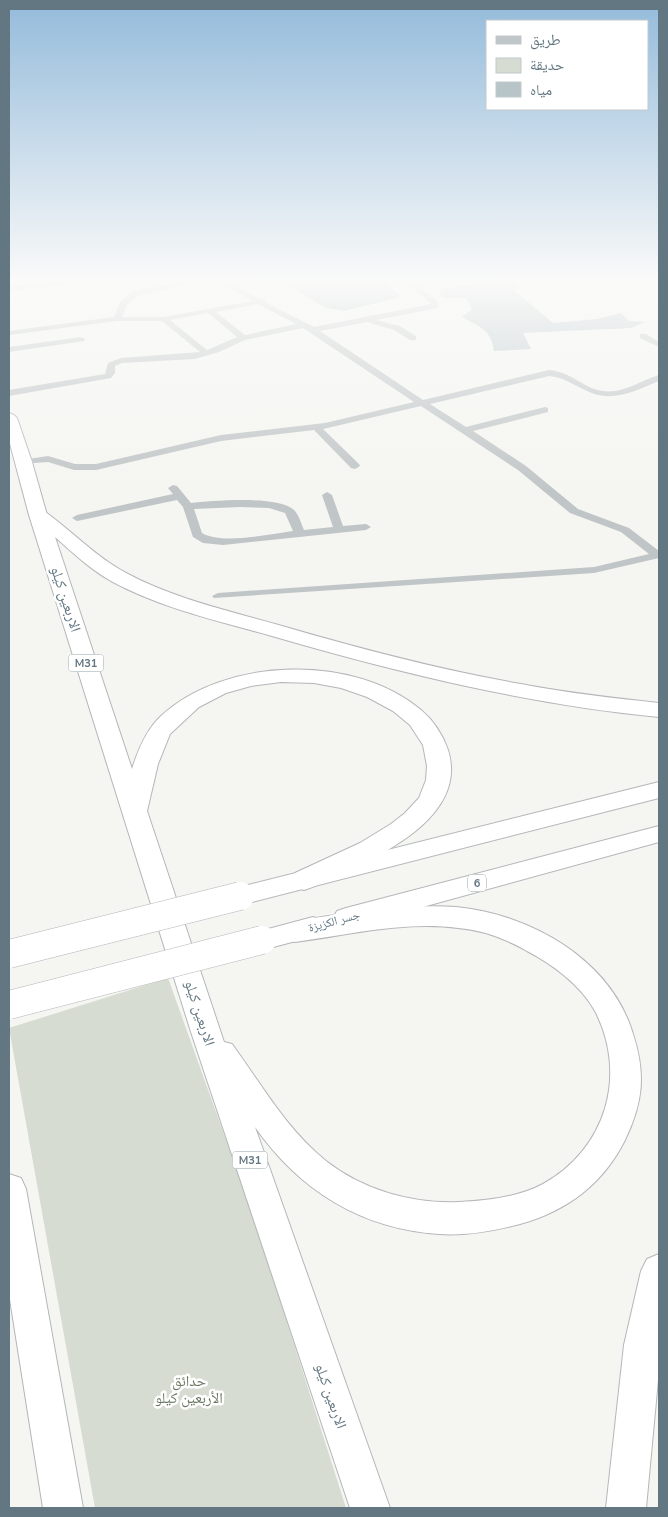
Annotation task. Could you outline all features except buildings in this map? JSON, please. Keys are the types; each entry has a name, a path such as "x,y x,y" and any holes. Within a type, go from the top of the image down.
{"highway":[{"path":"9,418 24,462 38,515 104,567 151,592 194,607 353,653 483,684 587,702 659,710"},
{"name":"الاربعين كيلو","path":"38,515 206,1032 370,1508"},
{"path":"135,810 146,764 154,743 173,717 208,694 224,687 251,680 297,675 338,679 378,692 404,708 428,730 440,760 436,788 427,804 414,820 395,834 304,880"},
{"path":"9,954 659,790"},
{"name":"جسر الكزيزة","path":"9,1005 296,932 659,834"},
{"path":"206,1032 281,1136 304,1162 354,1196 407,1214 435,1218 492,1216 541,1202 566,1187 587,1170 605,1146 618,1122 626,1089 624,1057 616,1024 602,997 585,978 563,960 517,932 477,920 446,917 414,917 296,932"},
{"path":"9,1189 62,1508"},
{"path":"626,1508 643,1345 659,1271"}],"street":[{"path":"202,350 206,353"},
{"path":"9,393 108,376 111,373 111,365 121,361 183,357 214,350"},
{"path":"341,350 522,468 574,511 625,530 659,555"},
{"path":"24,462 48,459 74,467 96,467 221,438 317,428 549,373 565,375 597,392 610,394 659,378"},
{"path":"465,430 544,410"},
{"path":"317,428 355,466"},
{"path":"78,518 176,492 188,506 197,535 207,541 223,542 366,527"},
{"path":"327,495 339,530"},
{"path":"188,506 246,504 284,509 292,515 300,535"},
{"path":"218,596 594,570 659,555"}],"green space":[{"name":"حدائق الأربعين كيلو","path":"168,978 254,1218 346,1508 95,1508 9,1028"}]}
